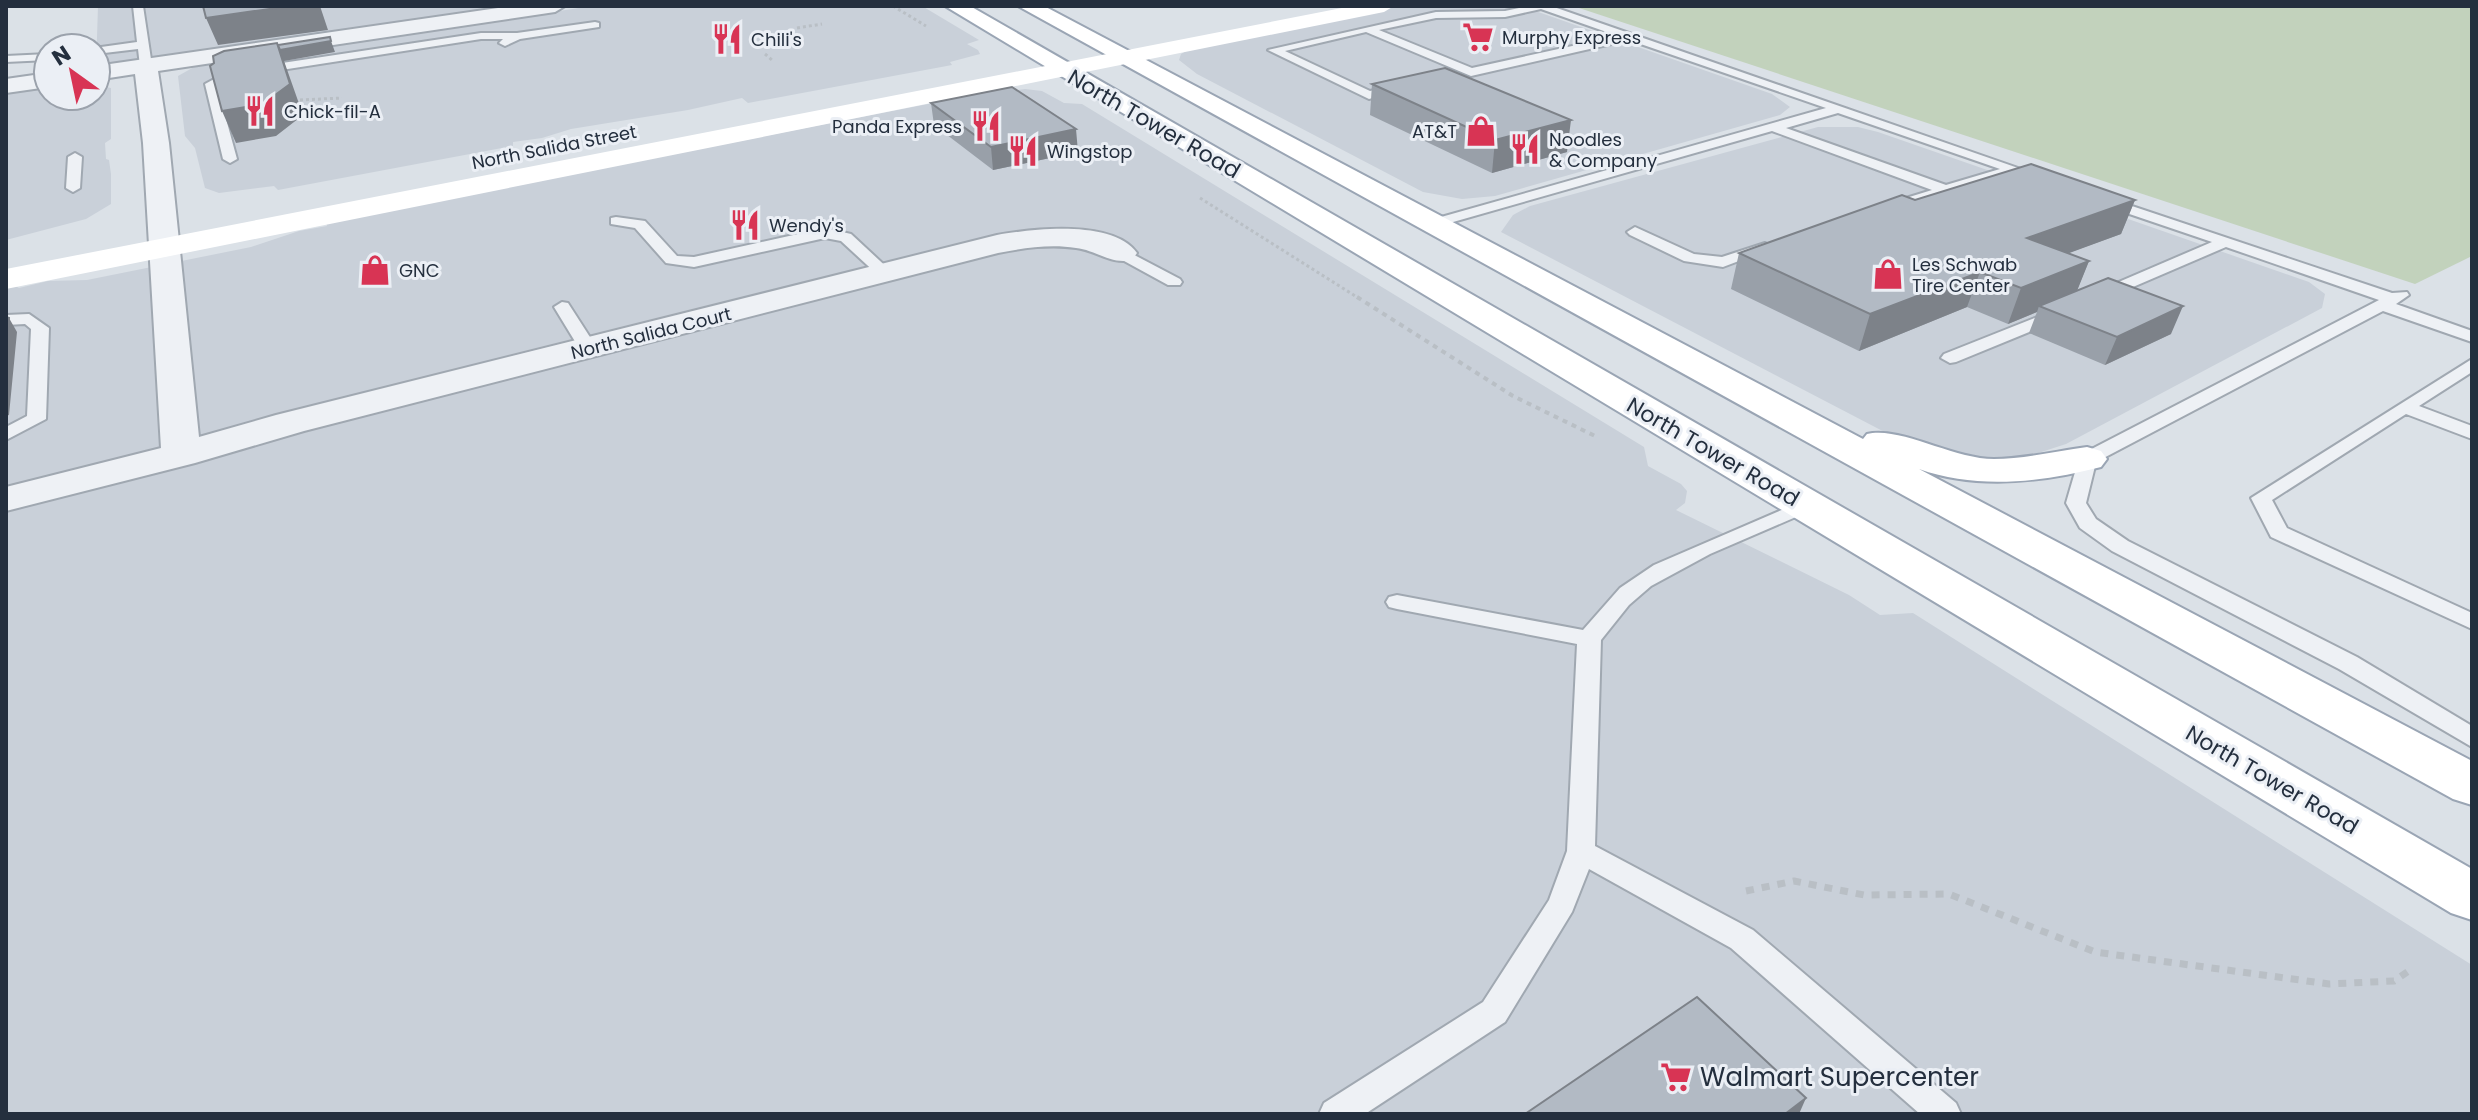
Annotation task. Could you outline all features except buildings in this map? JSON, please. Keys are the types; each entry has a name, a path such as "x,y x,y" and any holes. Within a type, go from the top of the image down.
{"main road":[{"name":"North Tower Road","path":"955,6 2472,897"},
{"name":"North Tower Road","path":"1028,6 2472,785"},
{"path":"1114,52 1328,6"},
{"path":"1051,63 1384,6"},
{"name":"North Salida Street","path":"255,204 1051,63"},
{"name":"North Salida Street","path":"6,279 162,235 1051,63"},
{"name":"North Salida Street","path":"6,251 162,235 192,216"},
{"path":"1673,352 1898,449 1946,465 1994,471 2087,459"}],"street":[{"path":"112,67 145,55 555,6"},
{"path":"145,55 156,143 181,455"},
{"path":"6,86 32,82"},
{"name":"North Salida Court","path":"6,499 181,455 290,423 1021,240 1083,238 1101,242 1121,253"}],"lane":[{"path":"112,52 145,55 138,6"},
{"path":"1412,86 1369,95 1274,50 1436,15 1505,14 1542,6 2056,184"},
{"path":"527,8 549,31"},
{"path":"230,159 211,84 233,74 481,36 517,36 595,25"},
{"path":"1367,29 1471,72"},
{"path":"472,51 502,45 517,36"},
{"path":"1441,79 1630,37"},
{"path":"6,59 32,58"},
{"path":"1432,224 1837,109"},
{"path":"1772,127 1943,189"},
{"path":"73,188 75,157"},
{"path":"1870,214 2013,169"},
{"path":"2084,193 2393,300 2472,337"},
{"path":"616,221 643,226 672,260 694,262 825,233 846,237 885,273"},
{"path":"1635,232 1690,258 1723,262 1782,243"},
{"path":"1950,358 2226,242"},
{"path":"1121,253 1174,282"},
{"path":"2393,300 2087,459 2076,503 2088,523 2110,538 2348,663 2472,738"},
{"path":"562,307 588,348"},
{"path":"6,320 29,319 40,328 36,419 6,434"},
{"path":"2472,364 2261,498 2279,532 2472,622"},
{"path":"2407,408 2472,433"},
{"path":"1336,1114 1494,1012 1562,904 1581,851 1589,639 1609,612 1641,582 1805,506"},
{"path":"1397,602 1589,639"},
{"path":"1581,851 1742,939 1944,1114"}],"path":[{"path":"797,28 822,24"},
{"path":"765,54 773,61"},
{"path":"300,100 342,98"},
{"path":"1734,894 1794,881 1864,895 1949,894 2095,952 2329,984 2394,981 2410,970"}],"shaded area":[{"path":"98,6 498,6 483,11 112,66 112,32 97,32"},
{"path":"592,6 922,6 979,40 967,44 980,54 950,62 952,65 748,103 742,98 571,129 542,138 513,142 513,146 278,190 274,186 219,193 205,188 195,148 185,136 178,76 194,67"},
{"path":"1400,6 1521,6 1772,94 1790,107 1780,115 1495,196 1462,199 1423,192 1197,74 1179,60 1181,54 1189,49"},
{"path":"32,88 32,112 111,112 111,139 105,143 111,174 111,204 86,219 6,240 6,92"},
{"path":"1025,89 1042,91 1064,103 1082,104 1644,447 1648,466 1681,484 1687,491 1685,503 1676,510 1849,595 1880,615 1913,613 2472,965 2472,1114 6,1114 6,286 12,284 19,288 48,281 87,280 251,247 299,231 327,226 326,222 969,96"},
{"path":"1818,127 1858,127 1878,132 2309,282 2325,294 2322,308 2066,444 2016,460 1977,461 1898,439 1501,232 1513,215 1530,206"}],"green space":[{"path":"1573,6 2472,6 2472,256 2415,284"}],"place":[{"name":"Murphy Express","path":"1478,37"},
{"name":"Chili's","path":"727,39"},
{"name":"Chick-fil-A","path":"260,111"},
{"name":"Panda Express","path":"986,126"},
{"name":"AT&T","path":"1481,131"},
{"name":"Noodles & Company","path":"1525,149"},
{"name":"Wingstop","path":"1023,151"},
{"name":"Wendy's","path":"745,225"},
{"name":"GNC","path":"375,270"},
{"name":"Les Schwab Tire Center","path":"1888,274"},
{"name":"Walmart Supercenter","path":"1676,1077"}]}
